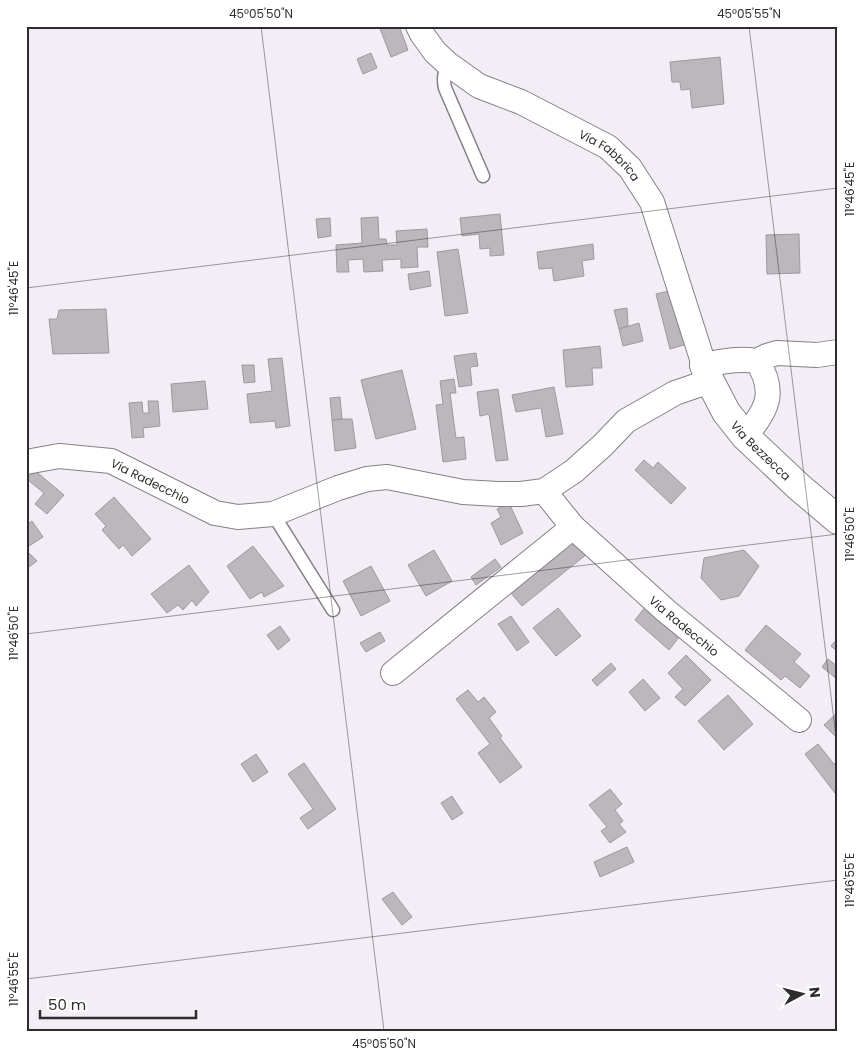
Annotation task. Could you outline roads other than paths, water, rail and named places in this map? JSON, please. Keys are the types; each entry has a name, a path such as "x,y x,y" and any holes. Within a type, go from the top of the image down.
{"street":[{"name":"Via Fabbrica","path":"418,26 435,52 448,64 479,86 521,102 608,147 630,168 652,202 707,373"},
{"name":"Via Radecchio","path":"26,462 59,456 111,461 215,512 238,517 273,514 338,488 368,479 387,477 463,492 521,494 544,491 574,472 626,421 676,393 724,360 744,359 757,361 777,353 817,355 838,352"},
{"path":"745,436 758,421 768,398 765,372 757,361"},
{"name":"Via Bezzecca","path":"707,373 726,412 745,436 799,487 838,520"},
{"name":"Via Radecchio","path":"544,491 573,527 665,610 799,720"},
{"path":"393,673 573,527"}],"lane":[{"path":"448,64 445,72 445,88 483,176"},
{"path":"273,514 333,610"}]}
